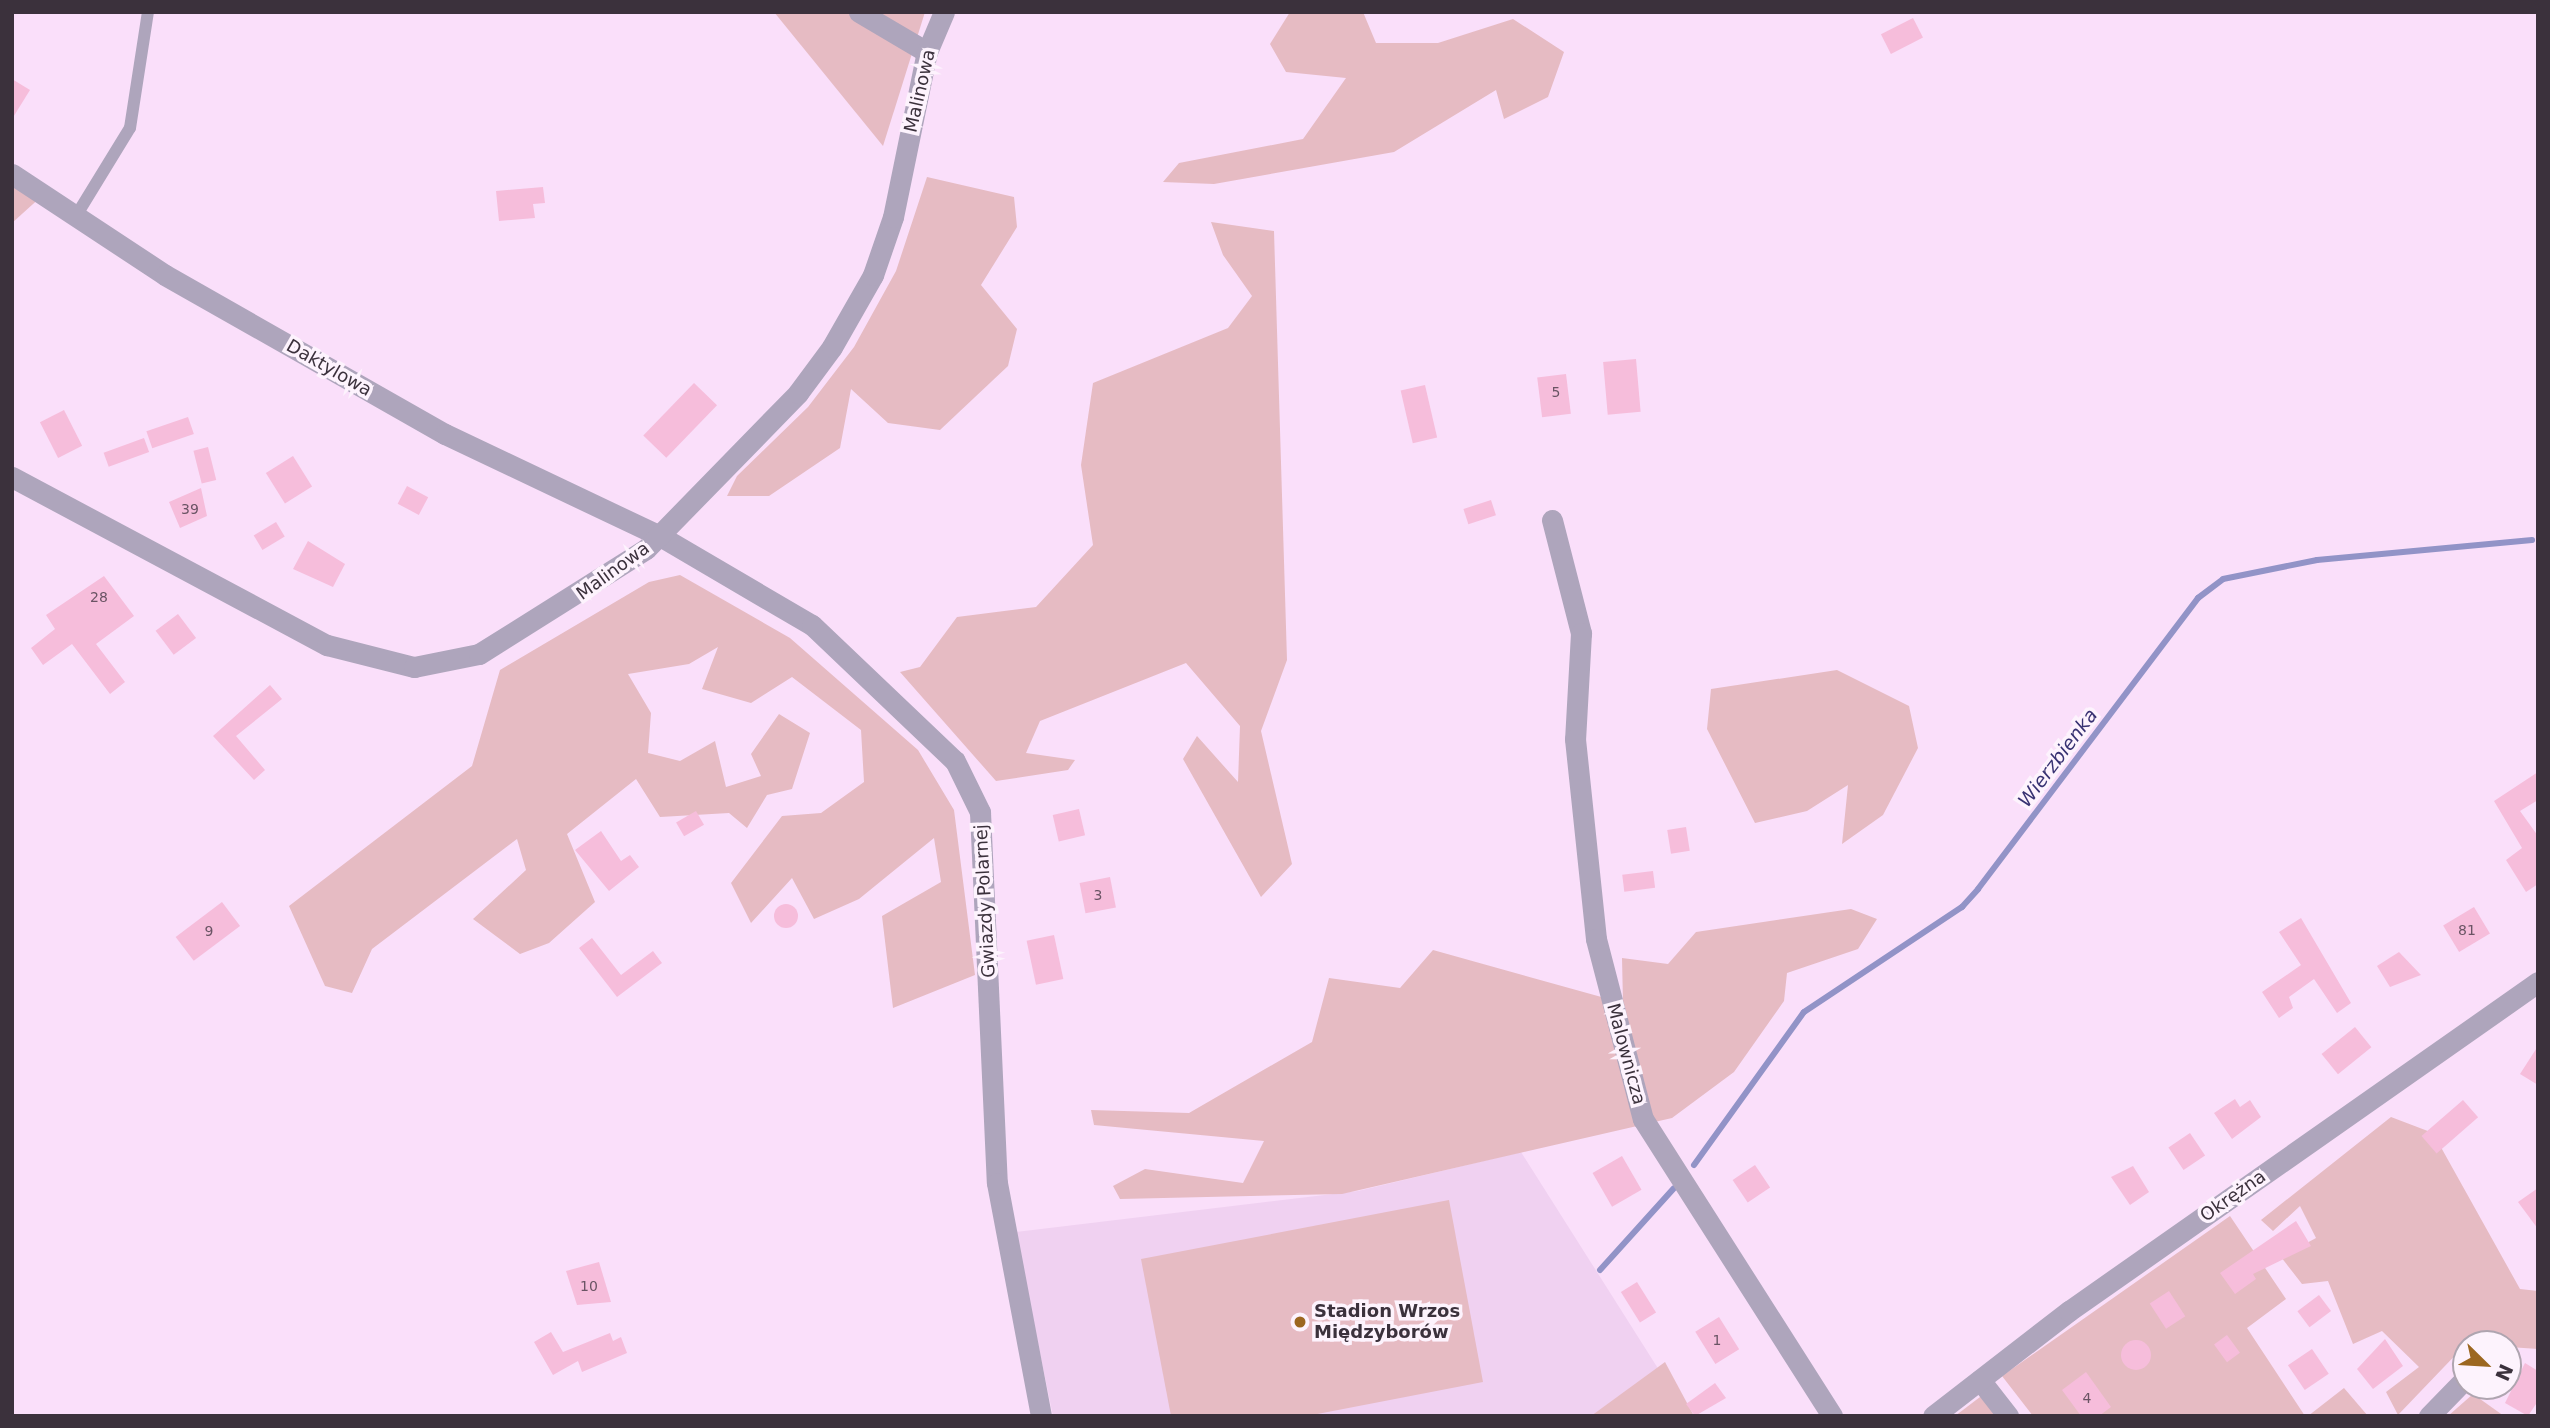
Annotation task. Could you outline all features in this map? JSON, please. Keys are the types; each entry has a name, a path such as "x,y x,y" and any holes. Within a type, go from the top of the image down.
{"street":[{"path":"859,12 928,52"},
{"name":"Malinowa","path":"12,477 327,645 414,667 479,654 580,596 660,537 798,393 854,309 893,217 928,52 944,12"},
{"name":"Daktylowa","path":"12,174 165,275 445,434 660,537"},
{"name":"Malownicza","path":"1552,520 1581,640 1575,739 1596,939 1643,1119 1832,1416"},
{"name":"Gwiazdy Polarnej","path":"660,537 812,625 860,665 955,761 980,812 997,1183 1041,1416"},
{"name":"Okrężna","path":"1933,1416 2536,986"},
{"path":"1980,1380 2008,1416"},
{"path":"2429,1416 2452,1392"}],"lane":[{"path":"76,216 130,128 148,12"}],"shaded area":[{"path":"774,12 925,12 883,146"},
{"path":"1290,12 1363,12 1376,43 1438,43 1513,19 1564,52 1548,97 1504,119 1496,90 1394,152 1214,184 1163,182 1179,163 1303,139 1346,78 1286,72 1270,44"},
{"path":"12,176 43,195 12,223"},
{"path":"927,177 1014,197 1017,227 981,285 1017,329 1008,366 940,430 888,423 851,389 840,448 769,496 727,496 737,476 808,407 854,347 896,271"},
{"path":"1211,222 1274,231 1287,660 1261,731 1292,864 1261,897 1183,759 1197,736 1238,782 1240,726 1186,663 1040,721 1026,753 1075,760 1068,770 996,781 900,672 920,667 957,617 1036,607 1093,545 1081,465 1093,383 1228,328 1252,296 1223,255"},
{"path":"680,575 790,638 918,750 954,810 975,975 893,1008 882,916 941,882 934,838 859,899 814,919 792,878 751,923 731,883 782,816 821,813 864,782 861,730 792,677 751,703 702,689 718,647 689,664 628,674 651,713 648,753 680,761 715,741 726,787 761,776 751,754 779,714 810,733 792,789 767,795 747,828 729,813 660,817 636,779 567,834 595,902 549,943 520,954 473,919 526,870 517,839 372,949 352,993 325,986 289,906 472,766 500,670 649,582"},
{"path":"1837,670 1909,706 1918,748 1883,815 1842,844 1848,785 1807,811 1755,823 1707,729 1711,689"},
{"path":"1851,909 1877,919 1858,949 1787,973 1784,1001 1734,1072 1672,1118 1342,1194 1120,1199 1113,1186 1145,1169 1243,1183 1264,1141 1094,1125 1091,1110 1189,1113 1312,1042 1329,978 1400,988 1433,950 1623,1003 1622,958 1668,964 1696,932"},
{"path":"2391,1117 2433,1133 2520,1289 2538,1291 2538,1349 2522,1348 2522,1330 2452,1330 2452,1359 2398,1415 2386,1392 2419,1367 2382,1331 2353,1344 2328,1281 2302,1284 2281,1257 2316,1238 2300,1206 2273,1231 2261,1220"},
{"path":"1521,1152 1659,1370 1616,1416 1053,1416 1015,1232 1358,1191"},
{"path":"1449,1200 1483,1382 1307,1416 1171,1416 1141,1259"},
{"path":"2230,1216 2286,1299 2247,1328 2305,1416 2033,1416 2002,1376"},
{"path":"1665,1362 1694,1416 1591,1416"},
{"path":"2344,1388 2368,1416 2308,1416"},
{"path":"1984,1394 2001,1416 1955,1416"},
{"path":"2466,1400 2481,1400 2504,1416 2448,1416"}],"building":[{"path":"1913,18 1923,38 1891,54 1881,34"},
{"path":"12,79 30,90 12,119"},
{"path":"543,187 545,203 533,204 535,218 499,221 496,191"},
{"path":"1636,359 1641,412 1608,415 1603,362"},
{"path":"1566,374 1571,414 1542,417 1537,378"},
{"path":"694,383 717,405 666,458 643,436"},
{"path":"1425,385 1437,438 1413,443 1401,391"},
{"path":"64,410 82,446 58,458 40,422"},
{"path":"188,417 194,434 152,448 146,431"},
{"path":"144,438 149,452 109,467 104,453"},
{"path":"208,447 216,480 202,484 193,451"},
{"path":"293,456 312,487 285,503 266,473"},
{"path":"407,486 428,497 419,515 398,504"},
{"path":"201,488 207,516 180,528 169,502"},
{"path":"1491,500 1496,515 1468,524 1463,509"},
{"path":"276,522 285,537 262,550 254,535"},
{"path":"308,541 345,564 333,587 293,569"},
{"path":"104,576 134,616 96,644 125,682 110,694 72,644 43,665 31,648 55,629 46,615"},
{"path":"178,614 196,638 174,655 156,631"},
{"path":"270,685 282,699 236,736 265,770 254,780 213,736"},
{"path":"2538,772 2538,800 2520,811 2538,836 2538,884 2526,892 2506,860 2522,848 2494,801"},
{"path":"1079,809 1085,835 1059,841 1053,815"},
{"path":"696,811 704,825 684,836 676,822"},
{"path":"1686,827 1690,851 1671,854 1667,830"},
{"path":"601,831 621,861 630,855 639,867 609,891 575,850"},
{"path":"1653,871 1655,888 1624,892 1622,875"},
{"path":"1110,877 1116,907 1085,913 1080,883"},
{"path":"222,902 240,926 194,961 176,937"},
{"path":"786,904 795,907 798,916 795,925 786,928 777,925 774,916 777,907"},
{"path":"2474,907 2490,934 2459,952 2443,926"},
{"path":"2301,918 2351,1003 2337,1013 2314,979 2289,997 2293,1008 2279,1018 2262,992 2301,965 2279,932"},
{"path":"1054,935 1063,979 1036,985 1027,941"},
{"path":"592,938 621,975 653,951 662,963 617,997 579,948"},
{"path":"2399,952 2421,975 2390,987 2377,966"},
{"path":"2355,1027 2371,1047 2338,1074 2322,1054"},
{"path":"2538,1046 2538,1085 2520,1074"},
{"path":"2235,1099 2240,1107 2250,1100 2261,1117 2232,1139 2214,1113"},
{"path":"2463,1100 2478,1117 2437,1153 2421,1136"},
{"path":"2190,1133 2205,1155 2184,1170 2168,1148"},
{"path":"1622,1156 1642,1190 1612,1207 1593,1173"},
{"path":"1755,1165 1770,1187 1748,1202 1733,1180"},
{"path":"2133,1166 2149,1192 2130,1205 2111,1177"},
{"path":"2538,1188 2538,1229 2518,1202"},
{"path":"2296,1221 2311,1246 2253,1274 2256,1279 2235,1294 2220,1273"},
{"path":"599,1262 611,1302 577,1305 566,1271"},
{"path":"1637,1282 1656,1313 1640,1323 1621,1292"},
{"path":"2169,1291 2185,1316 2166,1329 2150,1304"},
{"path":"2319,1295 2331,1311 2309,1327 2297,1311"},
{"path":"1719,1317 1739,1349 1715,1364 1695,1332"},
{"path":"551,1332 563,1352 610,1333 613,1341 621,1337 627,1353 582,1372 578,1361 553,1375 534,1342"},
{"path":"2227,1335 2240,1353 2227,1362 2214,1344"},
{"path":"2385,1339 2403,1366 2373,1389 2357,1369"},
{"path":"2136,1340 2147,1344 2151,1355 2147,1366 2136,1370 2125,1366 2121,1355 2125,1344"},
{"path":"2312,1349 2329,1374 2305,1390 2288,1365"},
{"path":"2525,1363 2538,1371 2538,1401 2528,1416 2505,1403 2506,1400 2522,1400 2522,1369"},
{"path":"2086,1372 2111,1407 2099,1416 2081,1416 2062,1390"},
{"path":"1715,1383 1726,1398 1695,1416 1686,1404"}],"waterway":[{"name":"Wierzbienka","path":"1694,1165 1804,1012 1962,907 2198,598 2223,579 2317,560 2532,540"},
{"name":"Wierzbienka","path":"1600,1270 1674,1188"}],"place":[{"name":"Stadion Wrzos Międzyborów","path":"1300,1322"}]}
